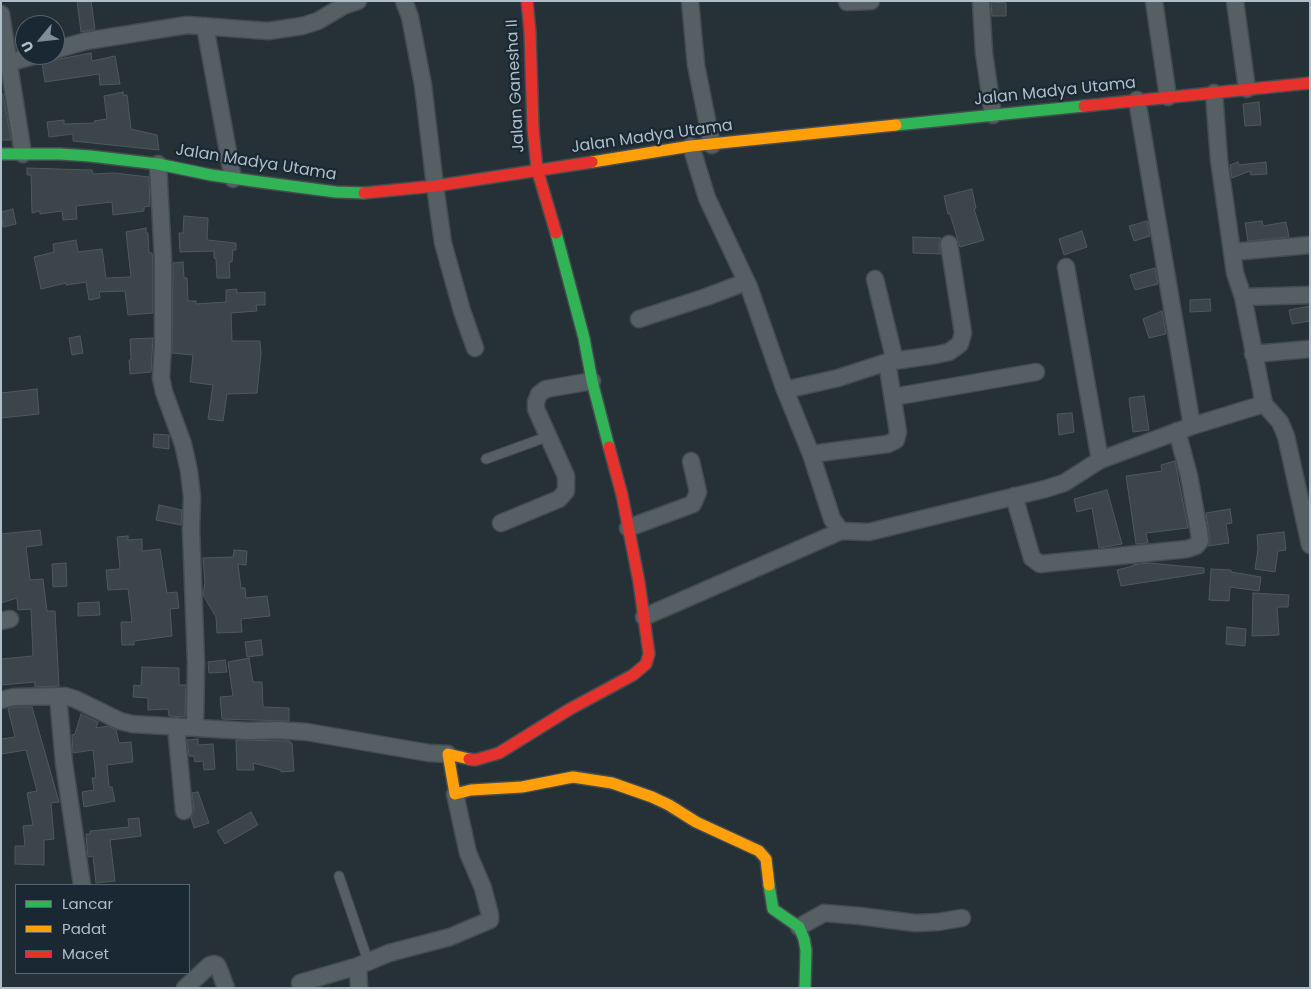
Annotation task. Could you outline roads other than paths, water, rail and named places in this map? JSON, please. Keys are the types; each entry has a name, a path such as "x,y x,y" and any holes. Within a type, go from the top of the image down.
{"street":[{"path":"404,1 410,17 423,85 443,242 462,311 475,348"},
{"name":"Jalan Ganesha II","path":"449,757 475,760 499,753 562,714 632,675 643,667 648,660 649,654 639,582 622,496 592,381 584,338 564,261 537,169 527,1"},
{"path":"690,1 696,65 712,146"},
{"path":"847,2 871,1"},
{"path":"980,1 992,115"},
{"path":"1154,1 1168,97"},
{"path":"1235,1 1248,89"},
{"path":"65,47 86,41 188,25 268,31 302,26 318,21 348,3"},
{"path":"1,14 23,154"},
{"path":"205,26 233,178"},
{"path":"8,63 15,61"},
{"name":"Jalan Madya Utama","path":"1,154 83,156 158,164 233,178 336,192 366,193 435,186 691,146 712,146 1310,83"},
{"path":"1214,92 1219,160 1235,273 1243,297 1264,404 1280,422 1286,436 1310,546"},
{"path":"1014,496 1032,558 1040,564 1187,549 1196,546 1200,541 1189,476 1185,428 1137,100"},
{"path":"691,146 707,198 746,282 785,390 811,454 832,519 841,531"},
{"path":"158,164 163,260 161,378 164,392 183,444 189,470 192,497 191,529 196,678 195,727"},
{"path":"785,390 838,378 891,362 949,352 960,344 963,333 949,244"},
{"path":"1232,252 1310,245"},
{"path":"1066,267 1100,460"},
{"path":"811,454 888,444 896,440 898,432 891,362 875,279"},
{"path":"639,318 706,298 746,282"},
{"path":"1243,297 1310,295"},
{"path":"1253,354 1310,348"},
{"path":"893,397 1036,372"},
{"path":"502,523 559,499 566,491 566,476 536,409 539,394 546,389 592,381"},
{"path":"644,617 841,531 868,532 1064,483 1100,460 1185,428 1264,404"},
{"path":"628,528 692,504 698,492 692,461"},
{"path":"1,700 14,697 58,696 75,699 120,721 132,724 248,731 278,730 307,732 449,757 453,786 468,853 483,888 490,920 450,937 389,953 363,964 300,983"},
{"path":"58,696 63,756 82,884"},
{"path":"176,726 184,811"},
{"path":"453,786 471,790 522,786 573,777 612,783 652,797 696,822 763,854 766,860 773,910 799,926 806,950 805,988"},
{"path":"799,926 824,913 915,923 962,918"},
{"path":"185,988 210,965 214,964 219,969 226,988"},
{"path":"359,988 363,964"}],"lane":[{"path":"486,459 549,436"},
{"path":"339,876 363,964"}]}
